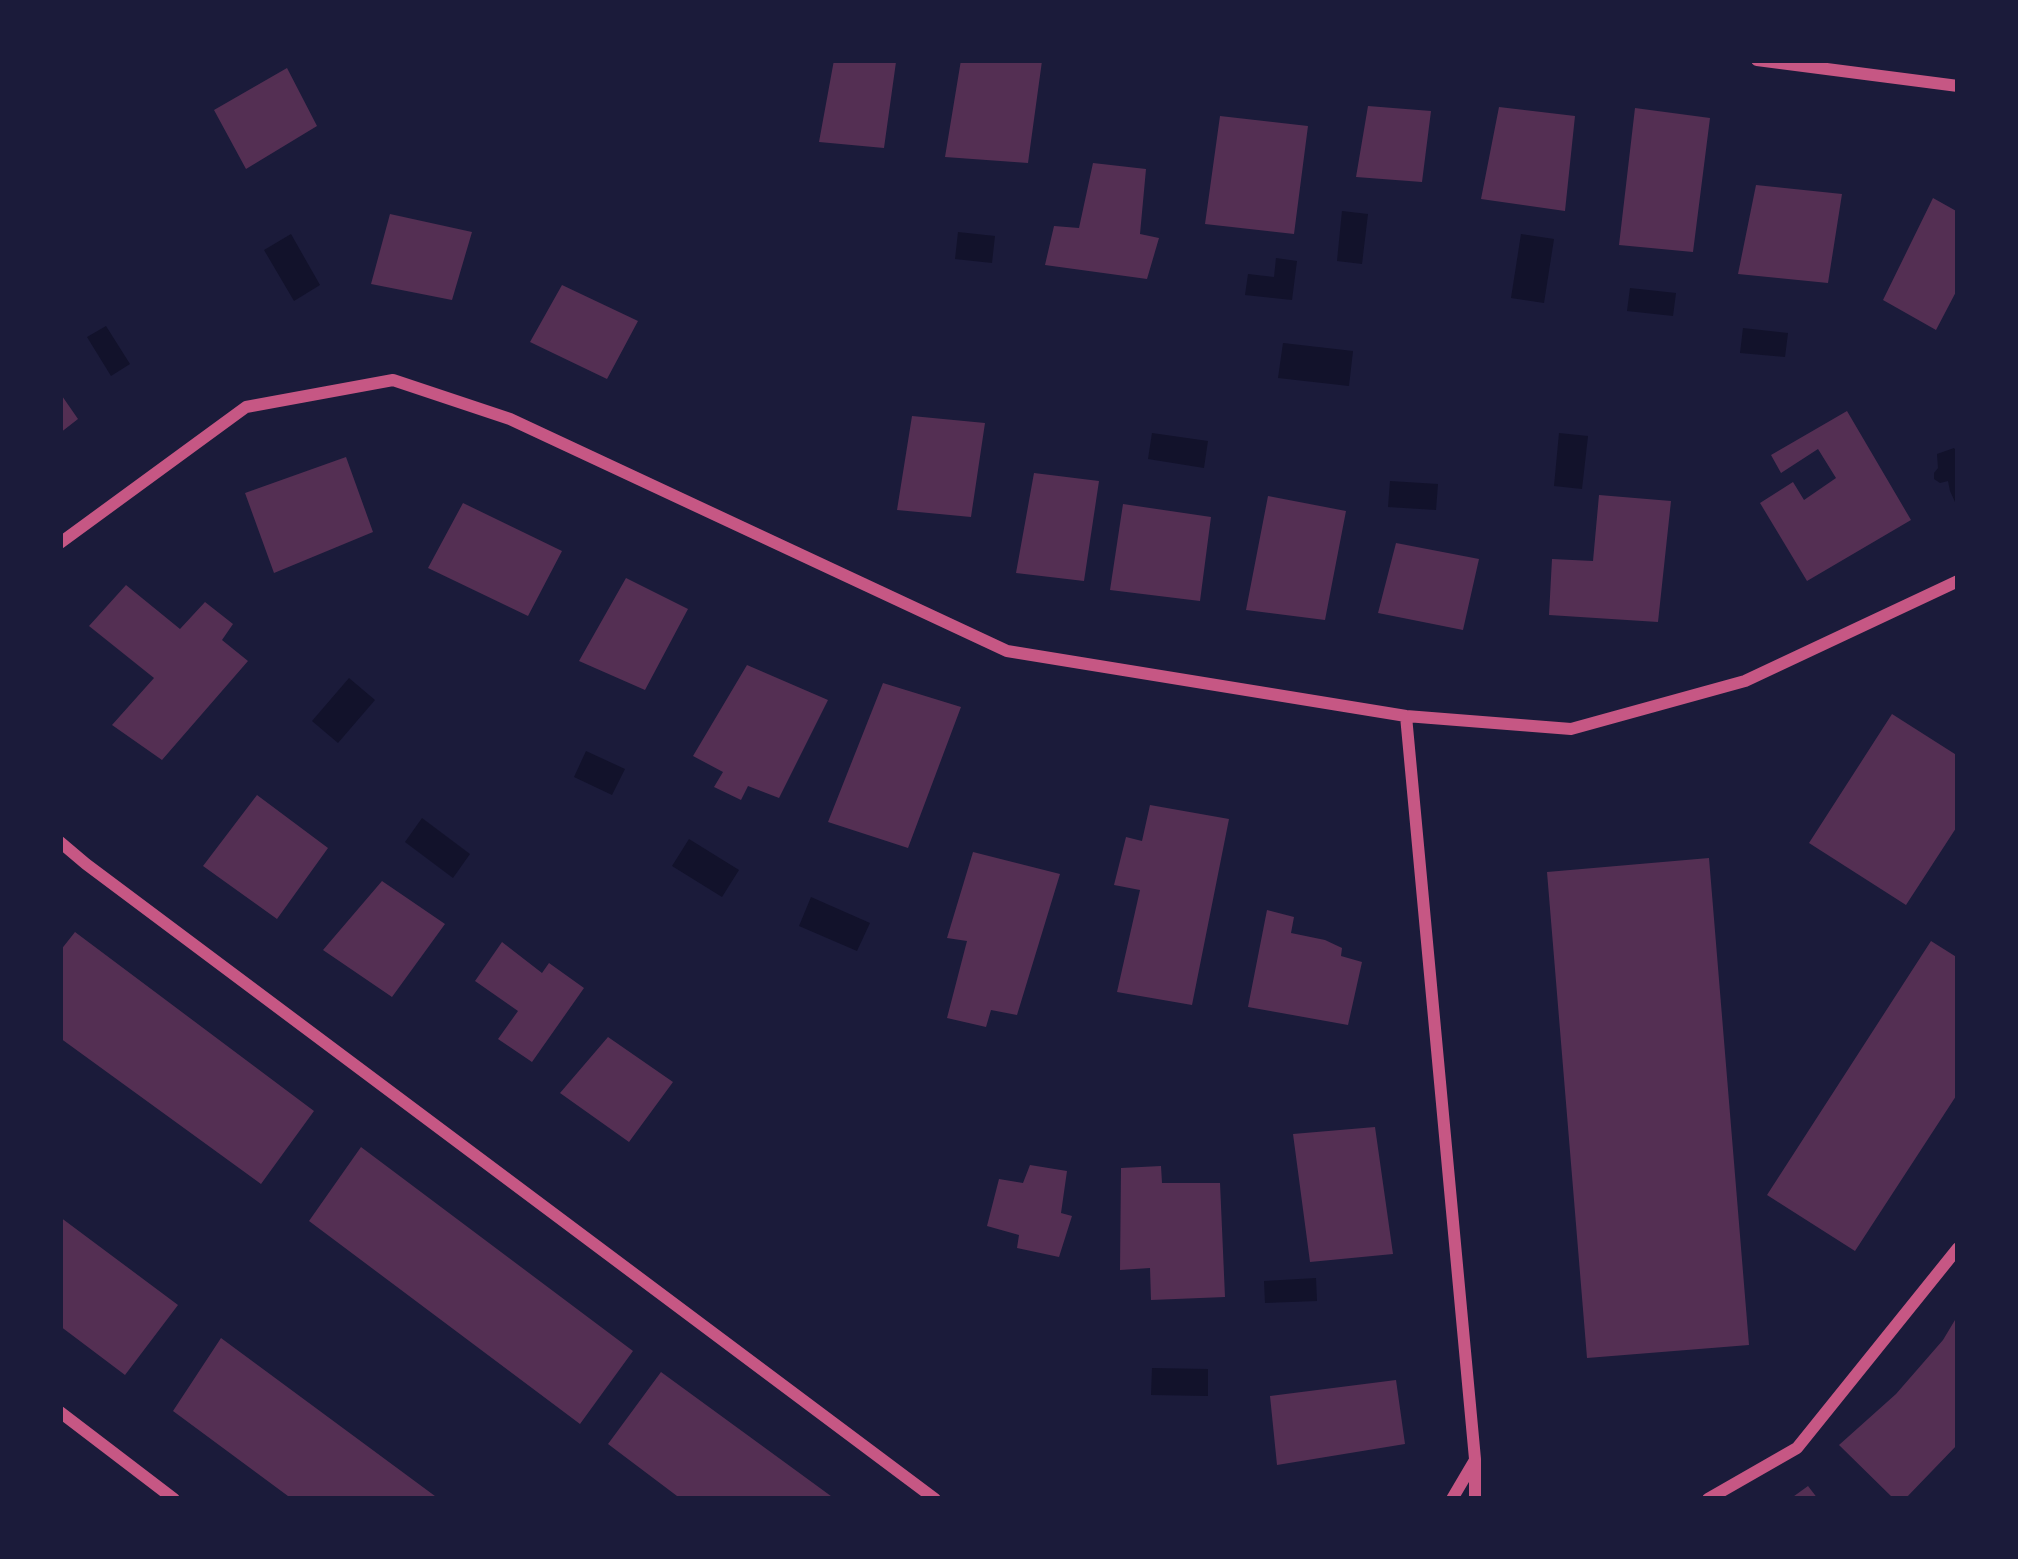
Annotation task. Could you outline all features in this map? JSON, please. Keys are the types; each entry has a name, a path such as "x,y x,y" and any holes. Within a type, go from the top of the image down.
{"street":[{"path":"1756,60 1958,86"},
{"path":"60,543 246,407 393,380 510,419 1007,651 1406,716 1571,730 1745,681 1958,581"},
{"path":"1406,716 1475,1499"},
{"path":"60,842 935,1499"},
{"path":"1708,1499 1797,1448 1958,1248"},
{"path":"60,1412 174,1499"},
{"path":"1452,1499 1475,1459"}],"shaded area":[{"path":"1342,211 1368,214 1362,264 1337,261"},
{"path":"958,232 995,236 992,263 955,259"},
{"path":"291,234 320,285 294,301 264,250"},
{"path":"1521,234 1554,239 1544,303 1511,298"},
{"path":"1276,258 1297,261 1292,300 1245,295 1248,274 1274,277"},
{"path":"1630,288 1676,293 1673,316 1627,311"},
{"path":"106,326 130,364 111,376 87,337"},
{"path":"1743,328 1788,333 1785,357 1740,353"},
{"path":"1283,343 1353,351 1349,386 1278,378"},
{"path":"1152,433 1208,441 1204,468 1148,459"},
{"path":"1559,433 1588,436 1582,489 1554,486"},
{"path":"1954,448 1958,453 1958,503 1948,481 1934,479 1937,454"},
{"path":"1390,481 1438,484 1436,510 1388,507"},
{"path":"349,678 375,700 338,743 312,721"},
{"path":"586,751 625,769 612,795 574,777"},
{"path":"422,818 470,854 453,878 405,842"},
{"path":"689,839 739,870 722,897 672,866"},
{"path":"811,897 870,923 857,951 799,926"},
{"path":"1316,1278 1317,1301 1265,1303 1264,1281"},
{"path":"1152,1368 1208,1369 1208,1396 1151,1395"}],"building":[{"path":"834,60 896,62 884,148 819,142"},
{"path":"961,60 1042,61 1028,163 945,157"},
{"path":"287,68 317,126 246,169 214,110"},
{"path":"1368,106 1431,111 1422,182 1356,177"},
{"path":"1499,107 1575,116 1565,211 1481,199"},
{"path":"1635,108 1710,118 1693,252 1619,245"},
{"path":"1220,116 1308,126 1294,234 1205,224"},
{"path":"1093,163 1146,169 1140,234 1159,238 1147,279 1045,265 1054,226 1079,228"},
{"path":"1756,185 1842,194 1828,283 1738,274"},
{"path":"1933,198 1958,212 1958,288 1936,330 1883,300"},
{"path":"390,214 472,232 452,300 371,284"},
{"path":"562,285 638,321 607,379 530,342"},
{"path":"60,393 78,419 60,433"},
{"path":"1847,411 1911,520 1807,581 1760,503 1793,482 1804,500 1836,478 1818,449 1781,473 1771,455"},
{"path":"912,416 985,423 971,517 897,510"},
{"path":"346,457 373,532 274,573 245,493"},
{"path":"1034,473 1099,481 1084,581 1016,573"},
{"path":"1599,495 1671,501 1658,622 1549,615 1552,559 1593,561"},
{"path":"1268,496 1346,511 1325,620 1246,610"},
{"path":"463,503 562,551 528,616 428,568"},
{"path":"1123,504 1211,517 1200,601 1110,590"},
{"path":"1396,543 1479,559 1463,630 1378,613"},
{"path":"626,578 688,609 645,690 579,661"},
{"path":"126,585 180,629 205,602 233,624 222,640 248,661 162,760 112,725 154,678 89,626"},
{"path":"747,665 828,700 779,798 748,786 741,800 714,787 723,772 693,756"},
{"path":"883,683 961,707 908,848 828,822"},
{"path":"1892,714 1958,756 1958,825 1906,905 1809,843"},
{"path":"257,795 328,848 277,919 203,866"},
{"path":"1150,805 1229,819 1192,1005 1117,992 1140,890 1114,885 1126,837 1142,841"},
{"path":"973,852 1060,874 1017,1015 991,1010 986,1027 947,1018 967,941 947,938"},
{"path":"1709,858 1749,1345 1587,1358 1547,872"},
{"path":"382,881 445,924 392,997 323,950"},
{"path":"1267,910 1294,917 1291,933 1325,940 1342,948 1341,956 1362,962 1348,1025 1248,1007"},
{"path":"75,932 314,1111 261,1184 60,1038 60,951"},
{"path":"1931,941 1958,958 1958,1093 1855,1251 1767,1195"},
{"path":"502,942 542,973 549,963 584,988 532,1062 498,1039 518,1011 475,981"},
{"path":"608,1037 673,1082 629,1142 560,1093"},
{"path":"1375,1127 1393,1254 1310,1262 1293,1134"},
{"path":"361,1147 633,1351 580,1424 309,1221"},
{"path":"1030,1165 1067,1171 1061,1213 1072,1216 1059,1257 1017,1248 1019,1235 987,1226 999,1179 1023,1183"},
{"path":"1161,1166 1162,1183 1220,1183 1225,1297 1151,1300 1150,1268 1120,1270 1121,1168"},
{"path":"60,1217 178,1305 125,1375 60,1326"},
{"path":"1958,1315 1958,1444 1905,1499 1894,1499 1839,1445 1896,1394 1943,1340"},
{"path":"221,1338 439,1499 292,1499 173,1411"},
{"path":"661,1372 835,1499 681,1499 608,1444"},
{"path":"1396,1380 1405,1444 1277,1465 1270,1396"},
{"path":"1808,1486 1818,1499 1790,1499"}]}
